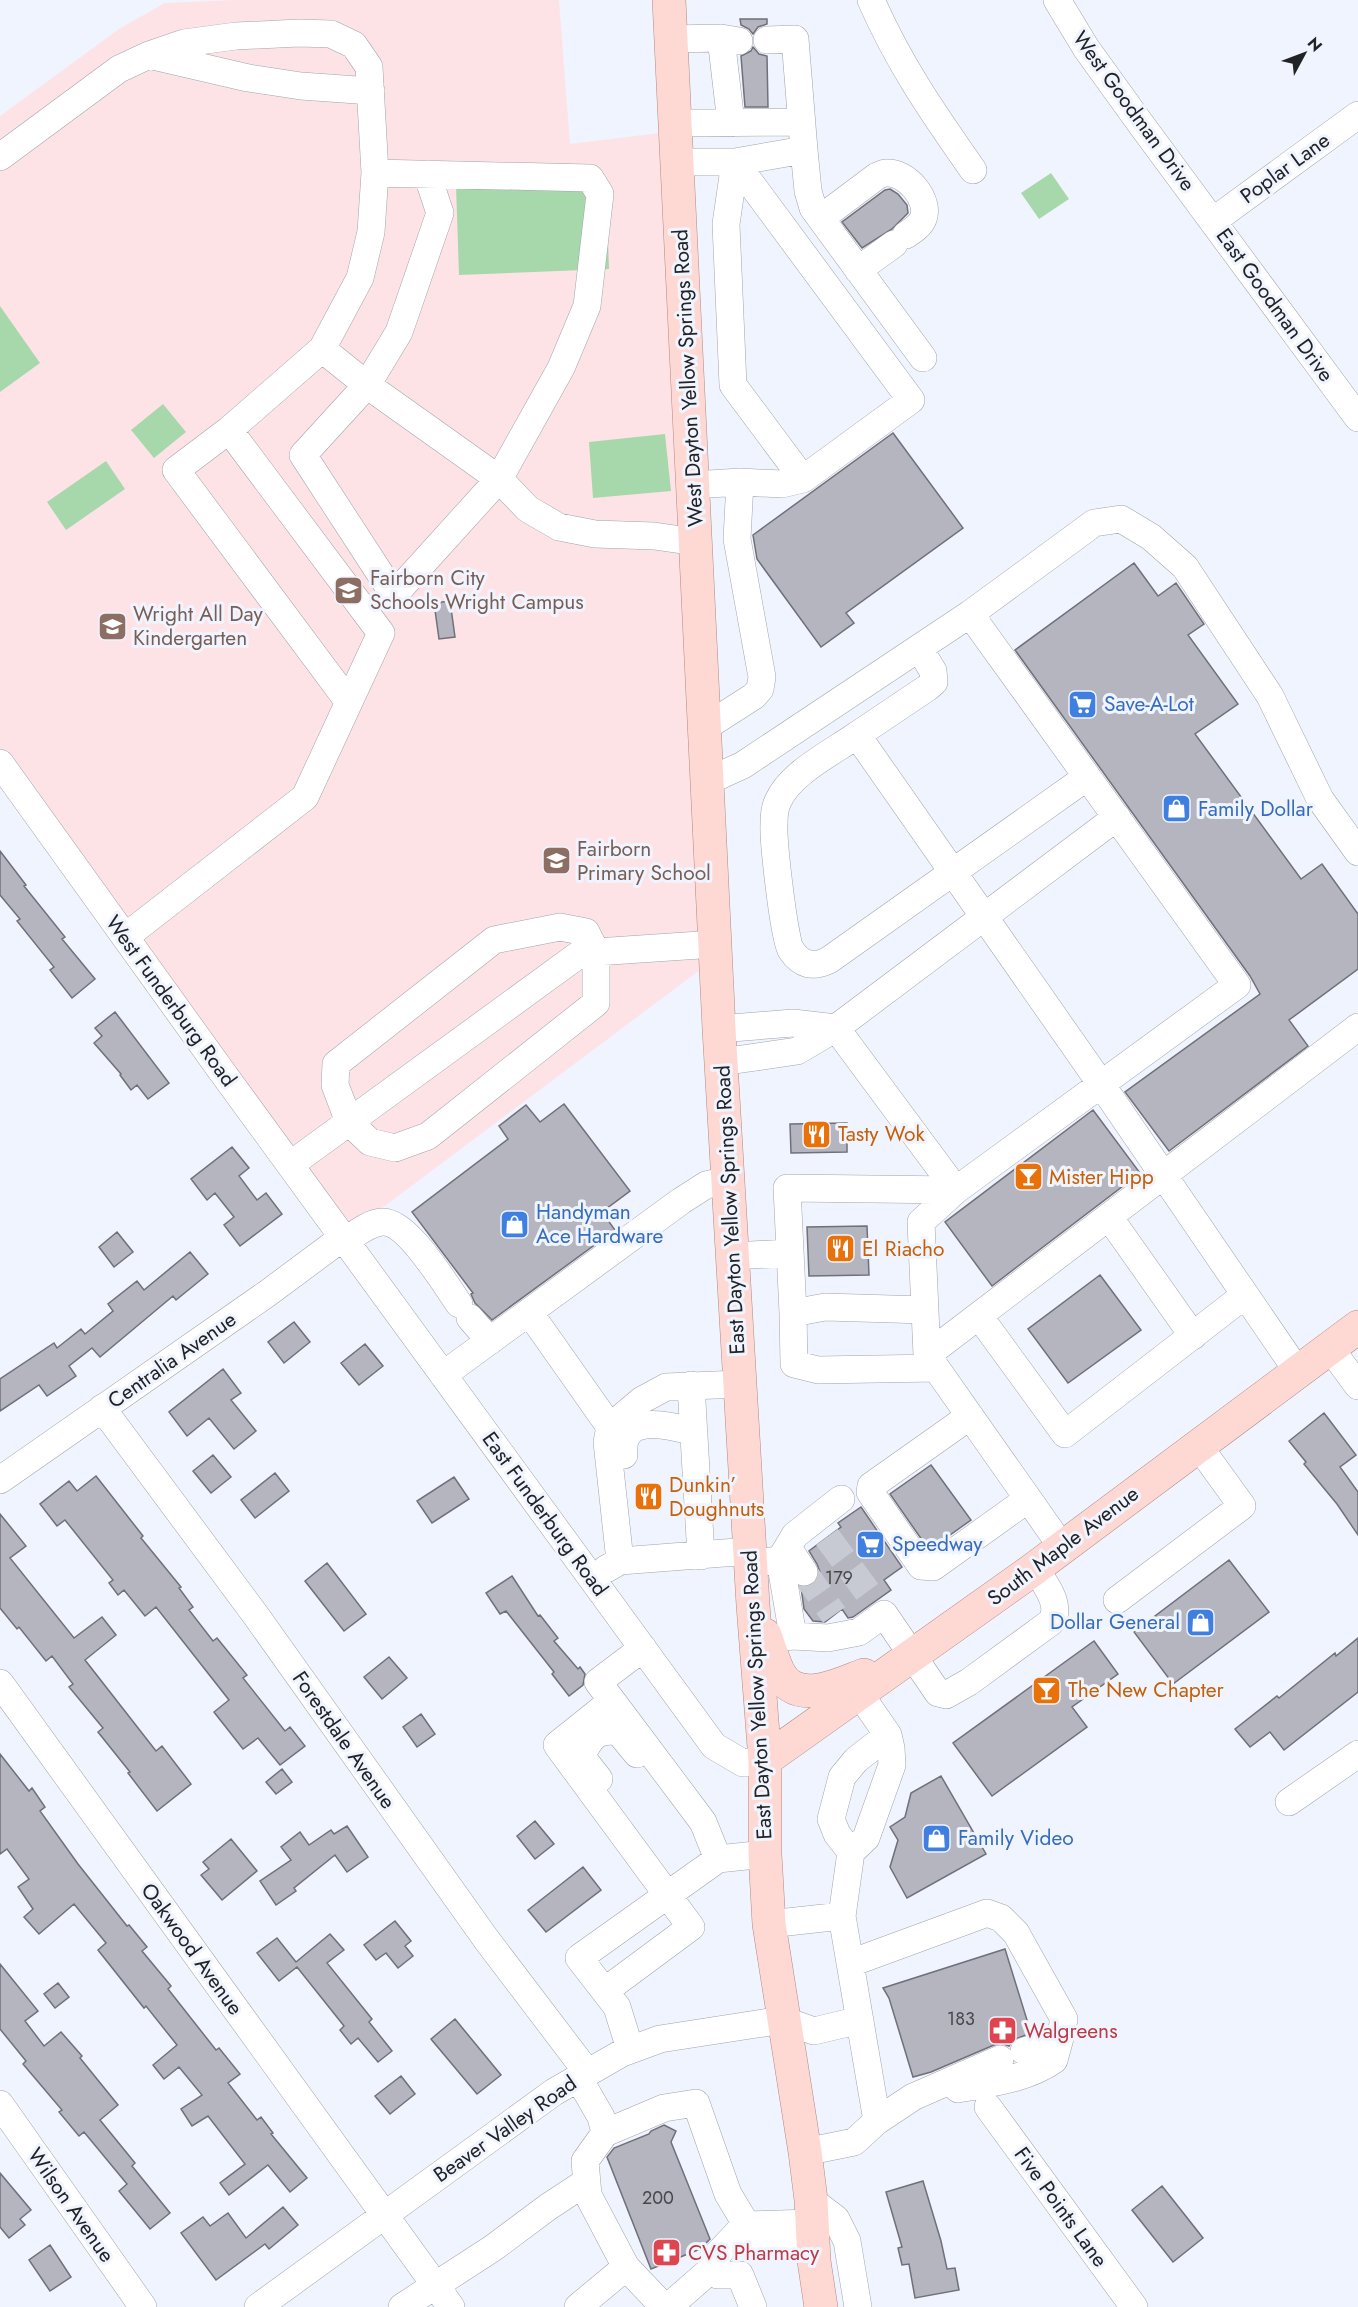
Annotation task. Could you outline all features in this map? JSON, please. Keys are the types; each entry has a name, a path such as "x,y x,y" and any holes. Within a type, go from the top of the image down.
{"main road":[{"name":"West Dayton Yellow Springs Road","path":"669,0 694,485 705,755"},
{"name":"East Dayton Yellow Springs Road","path":"705,755 740,1384 775,1559 753,1605 765,1760 765,1854 769,1924 805,2152 821,2307"},
{"name":"South Maple Avenue","path":"765,1760 1035,1568 1358,1327"},
{"path":"753,1605 779,1637 783,1678 794,1687 813,1692 825,1690 913,1655"}],"street":[{"path":"871,0 891,44 913,82 973,170"},
{"name":"West Goodman Drive","path":"1057,0 1086,48 1213,221"},
{"path":"0,157 111,75 149,56 184,43 236,36 331,34 354,45 369,67 375,173 371,232 360,278 322,349 229,430 176,470 348,701"},
{"path":"671,39 795,39 808,191 813,208 923,358"},
{"path":"731,123 743,40"},
{"path":"149,56 248,78 301,86 371,91"},
{"name":"Poplar Lane","path":"1213,221 1358,115"},
{"path":"675,123 801,122"},
{"path":"677,162 735,162 804,150"},
{"path":"735,162 726,224 733,385 804,479"},
{"path":"694,485 740,482 782,484 804,479 912,400 735,162"},
{"path":"375,173 427,174 590,178 600,194 587,306 561,368 499,479 394,595 303,455 367,385 399,332 440,213 427,174"},
{"path":"821,218 877,176 887,173 900,176 914,186 923,203 925,216 920,224 858,270"},
{"name":"East Goodman Drive","path":"1213,221 1358,418"},
{"path":"322,349 367,385 499,479 528,509 559,527 595,534 654,536 696,542"},
{"path":"125,937 305,797 381,633 229,430"},
{"path":"740,482 737,539 762,677 760,689 705,755 743,765 970,614 1094,523 1121,519 1151,537 1185,567 1263,686 1320,799 1358,852"},
{"path":"970,614 1237,985 956,1190 921,1222 925,1310 932,1362 1062,1547"},
{"path":"919,648 933,671 934,682 796,777 777,802 774,824 784,927 789,948 807,965 818,966 829,960 1087,777"},
{"path":"857,735 1101,1084 1298,1372"},
{"name":"West Funderburg Road","path":"0,763 344,1239"},
{"path":"721,1062 797,1051 836,1028 1117,817"},
{"path":"560,927 586,932 596,952 596,1004 428,1136 395,1148 370,1143 349,1122 335,1085 336,1064 495,940 560,927"},
{"path":"290,1165 581,952 715,944"},
{"path":"719,1029 793,1023 836,1028 956,1190"},
{"path":"956,1190 787,1188 794,1364 818,1370 932,1362 979,1316 1358,1027"},
{"path":"443,1375 681,1201 706,1185 728,1180"},
{"path":"1109,1217 1193,1336"},
{"name":"Centralia Avenue","path":"0,1480 344,1239 371,1224 384,1221 402,1229 490,1341"},
{"name":"East Funderburg Road","path":"344,1239 714,1746 743,1763 765,1760"},
{"path":"733,1256 789,1253"},
{"path":"979,1316 1065,1434 1245,1295"},
{"path":"793,1313 825,1307 925,1310"},
{"path":"529,1312 610,1427"},
{"path":"1330,1348 1358,1386"},
{"path":"620,1561 607,1442 610,1427 642,1400 666,1387 740,1384"},
{"path":"691,1385 701,1556"},
{"name":"Forestdale Avenue","path":"102,1408 257,1617 583,2074 601,2117 605,2133"},
{"path":"970,1416 871,1486 870,1492 921,1566 933,1568 1028,1499"},
{"path":"626,1495 623,1448 628,1433 634,1428 656,1424 666,1424 694,1432"},
{"path":"1117,1600 1242,1506 1198,1445"},
{"path":"841,1499 820,1529 795,1535 775,1559 779,1637 828,1638 840,1625 859,1632 879,1608 938,1693 946,1695 969,1682 1051,1622 1055,1616 1054,1602 1035,1568"},
{"path":"592,1578 620,1561 701,1556 775,1559"},
{"path":"643,1648 598,1682 703,1822 718,1859"},
{"name":"Oakwood Avenue","path":"0,1683 443,2297"},
{"path":"859,1693 888,1736 892,1765 866,1838 851,1852 842,1916 877,2121"},
{"path":"606,1990 692,1927 557,1745 612,1701"},
{"path":"648,1868 648,1847 581,1756 590,1740 603,1730 618,1731 650,1770 669,1776"},
{"path":"851,1852 837,1834 831,1819 842,1777 856,1760 888,1736"},
{"path":"1289,1802 1358,1754"},
{"path":"630,2049 617,2007 579,1958 718,1859 765,1854"},
{"path":"851,1963 987,1913 1001,1918 1016,1933 1064,2019 1054,2060 1041,2069 1000,2081 913,2097"},
{"path":"769,1924 842,1916"},
{"path":"783,2020 814,2031 860,2020"},
{"name":"Beaver Valley Road","path":"258,2307 554,2092 583,2074 630,2049 672,2037 783,2020"},
{"path":"805,2152 854,2142 877,2121 913,2097 1012,2055 1049,2044 1060,2038"},
{"path":"745,2225 713,2264 666,2307 626,2267 588,2195 585,2162 605,2133 664,2108 696,2103 728,2193 758,2244 812,2221 836,2219 847,2241 858,2307"},
{"name":"Wilson Avenue","path":"0,2104 143,2307"},
{"name":"Five Points Lane","path":"988,2107 1134,2307"},
{"path":"402,2307 443,2297 586,2182"},
{"path":"713,2264 718,2276 740,2275 752,2307"},
{"path":"578,2307 626,2267"}],"shaded area":[{"name":"Fairborn City Schools Wright Campus","path":"233,0 559,0 570,144 676,131 716,958 342,1238 0,763 0,116 119,29 165,3"}],"green space":[{"path":"1051,173 1069,199 1039,219 1021,193"},
{"path":"606,180 609,269 459,275 456,186"},
{"path":"0,306 40,363 0,392"},
{"path":"163,404 186,432 154,458 131,430"},
{"path":"665,434 671,491 593,498 589,442"},
{"path":"106,461 125,489 66,530 47,502"}],"building":[{"path":"740,19 767,19 767,24 758,27 753,34 741,25"},
{"path":"753,47 759,54 767,56 768,107 745,107 741,56 751,51"},
{"path":"890,189 898,194 907,205 908,213 892,229 862,248 842,222 885,190"},
{"path":"893,433 963,528 846,613 854,623 821,647 757,559 753,535"},
{"path":"1134,563 1158,596 1176,583 1204,624 1188,635 1238,704 1195,734 1301,879 1322,864 1358,914 1358,969 1289,1020 1308,1046 1169,1151 1125,1092 1260,994 1250,976 1015,650"},
{"path":"450,601 455,637 439,639 434,603"},
{"path":"0,851 26,885 24,886 65,937 62,939 95,979 72,998 50,970 54,967 17,921 20,919 0,895"},
{"path":"115,1012 169,1083 148,1099 137,1085 131,1090 121,1074 94,1043 102,1036 95,1028"},
{"name":"Handyman Ace Hardware","path":"564,1104 630,1191 602,1212 615,1230 492,1320 475,1303 471,1294 473,1293 412,1212 508,1139 499,1126 526,1105 540,1122"},
{"path":"1093,1110 1140,1173 992,1286 945,1222"},
{"path":"847,1123 847,1152 791,1153 790,1124"},
{"path":"232,1147 249,1168 239,1176 257,1200 266,1193 282,1214 240,1246 224,1225 234,1217 215,1193 207,1200 191,1179"},
{"path":"867,1226 869,1275 809,1276 807,1227"},
{"path":"117,1232 133,1252 114,1267 99,1247"},
{"path":"190,1252 208,1274 176,1300 173,1296 100,1357 92,1348 69,1366 76,1376 47,1396 39,1385 0,1411 0,1379 54,1343 57,1348 81,1329 85,1334 113,1311 108,1304 137,1281 144,1290"},
{"path":"1100,1275 1141,1330 1068,1383 1028,1329"},
{"path":"294,1322 310,1342 284,1363 268,1342"},
{"path":"365,1344 383,1366 359,1385 341,1363"},
{"path":"223,1369 241,1393 231,1400 256,1431 234,1449 209,1418 187,1436 169,1412"},
{"path":"1324,1413 1356,1455 1340,1467 1358,1492 1358,1535 1289,1441"},
{"path":"213,1455 231,1477 211,1493 193,1471"},
{"path":"931,1465 971,1520 929,1550 890,1494"},
{"path":"275,1473 289,1491 255,1518 241,1500"},
{"path":"96,1476 143,1536 141,1538 181,1587 179,1588 193,1607 189,1610 213,1641 217,1638 247,1675 243,1678 285,1731 290,1727 305,1746 280,1765 258,1738 243,1749 214,1712 229,1700 156,1607 145,1616 124,1590 118,1595 109,1583 113,1580 65,1520 57,1526 40,1504 69,1481 77,1491"},
{"path":"454,1477 469,1499 432,1523 417,1501"},
{"name":"Speedway","path":"861,1507 902,1567 884,1580 891,1590 853,1617 848,1618 842,1609 825,1622 813,1621 804,1609 801,1587 812,1585 820,1572 809,1551 841,1527 838,1523"},
{"path":"0,1514 26,1546 10,1558 74,1638 102,1617 116,1635 85,1660 156,1751 162,1746 191,1784 157,1811 98,1732 103,1728 69,1687 73,1684 52,1656 46,1661 19,1627 17,1629 0,1608"},
{"name":"Dollar General","path":"1229,1560 1269,1612 1173,1684 1134,1632"},
{"path":"327,1563 366,1614 344,1631 305,1581"},
{"path":"512,1576 538,1616 540,1615 558,1638 554,1641 585,1674 583,1685 569,1696 552,1674 554,1672 506,1611 500,1614 486,1593"},
{"path":"1358,1638 1358,1692 1284,1750 1270,1732 1250,1747 1235,1729"},
{"path":"1094,1641 1118,1674 1072,1707 1087,1727 992,1796 953,1743"},
{"path":"389,1657 407,1678 382,1699 364,1677"},
{"path":"421,1714 435,1734 417,1747 403,1727"},
{"path":"0,1754 29,1791 32,1788 45,1807 40,1811 78,1864 127,1926 129,1925 147,1947 142,1951 171,1986 168,1989 216,2050 219,2048 240,2074 228,2083 257,2120 261,2117 273,2133 271,2134 307,2178 290,2192 268,2165 229,2195 220,2183 245,2164 208,2116 192,2126 181,2109 202,2095 179,2067 164,2079 153,2065 177,2045 98,1950 106,1943 74,1904 39,1934 24,1917 33,1909 18,1887 29,1879 7,1849 0,1854"},
{"path":"282,1769 292,1782 276,1794 266,1782"},
{"path":"941,1776 986,1854 907,1898 890,1867 898,1840 890,1827 905,1817 911,1793"},
{"path":"535,1821 554,1844 535,1859 517,1836"},
{"path":"347,1826 368,1857 347,1872 335,1855 294,1888 296,1891 276,1905 260,1881 291,1860 281,1847 300,1832 309,1845 331,1830 334,1834"},
{"path":"231,1839 257,1871 222,1900 201,1875 209,1869 203,1862"},
{"path":"583,1867 601,1890 546,1932 528,1910"},
{"path":"395,1921 411,1941 405,1946 413,1956 398,1968 386,1953 376,1960 364,1945"},
{"path":"330,1934 344,1950 327,1963 372,2019 369,2022 392,2051 378,2062 358,2038 351,2044 340,2030 344,2026 297,1967 279,1981 257,1953 277,1938 296,1962"},
{"name":"Walgreens","path":"1005,1949 1031,2033 1013,2040 1009,2046 1001,2043 994,2045 931,2072 913,2077 889,1998 883,1988"},
{"path":"0,1964 38,2011 25,2021 44,2046 61,2032 118,2105 100,2120 135,2163 132,2166 170,2213 150,2229 119,2191 127,2184 84,2132 79,2136 59,2112 62,2110 23,2064 26,2061 0,2029"},
{"path":"58,1983 69,1997 55,2008 44,1994"},
{"path":"455,2019 501,2075 477,2094 431,2039"},
{"path":"401,2076 415,2094 390,2114 375,2096"},
{"name":"CVS Pharmacy","path":"664,2125 676,2131 671,2142 710,2239 700,2249 651,2269 607,2157 614,2148 649,2134"},
{"path":"0,2173 31,2210 20,2219 25,2225 9,2238 0,2227"},
{"path":"923,2181 947,2269 955,2268 959,2290 915,2298 909,2264 902,2265 898,2248 902,2247 886,2192"},
{"path":"1162,2186 1203,2238 1173,2262 1132,2210"},
{"path":"283,2207 298,2225 269,2249 265,2244 216,2280 181,2233 203,2217 210,2226 228,2213 246,2238"},
{"path":"50,2245 71,2277 50,2291 29,2260"}],"tunnel":[{"path":"827,1537 875,1602"},
{"path":"804,1572 834,1615"}],"place":[{"name":"Fairborn City Schools Wright Campus","path":"349,590"},
{"name":"Wright All Day Kindergarten","path":"112,626"},
{"name":"Save-A-Lot","path":"1083,704"},
{"name":"Family Dollar","path":"1177,809"},
{"name":"Fairborn Primary School","path":"556,861"},
{"name":"Tasty Wok","path":"817,1134"},
{"name":"Mister Hipp","path":"1028,1177"},
{"name":"Handyman Ace Hardware","path":"515,1224"},
{"name":"El Riacho","path":"841,1249"},
{"name":"Dunkin’ Doughnuts","path":"648,1497"},
{"name":"Speedway","path":"871,1544"},
{"name":"Dollar General","path":"1201,1622"},
{"name":"The New Chapter","path":"1047,1690"},
{"name":"Family Video","path":"937,1838"},
{"name":"Walgreens","path":"1003,2031"},
{"name":"CVS Pharmacy","path":"667,2253"}]}
